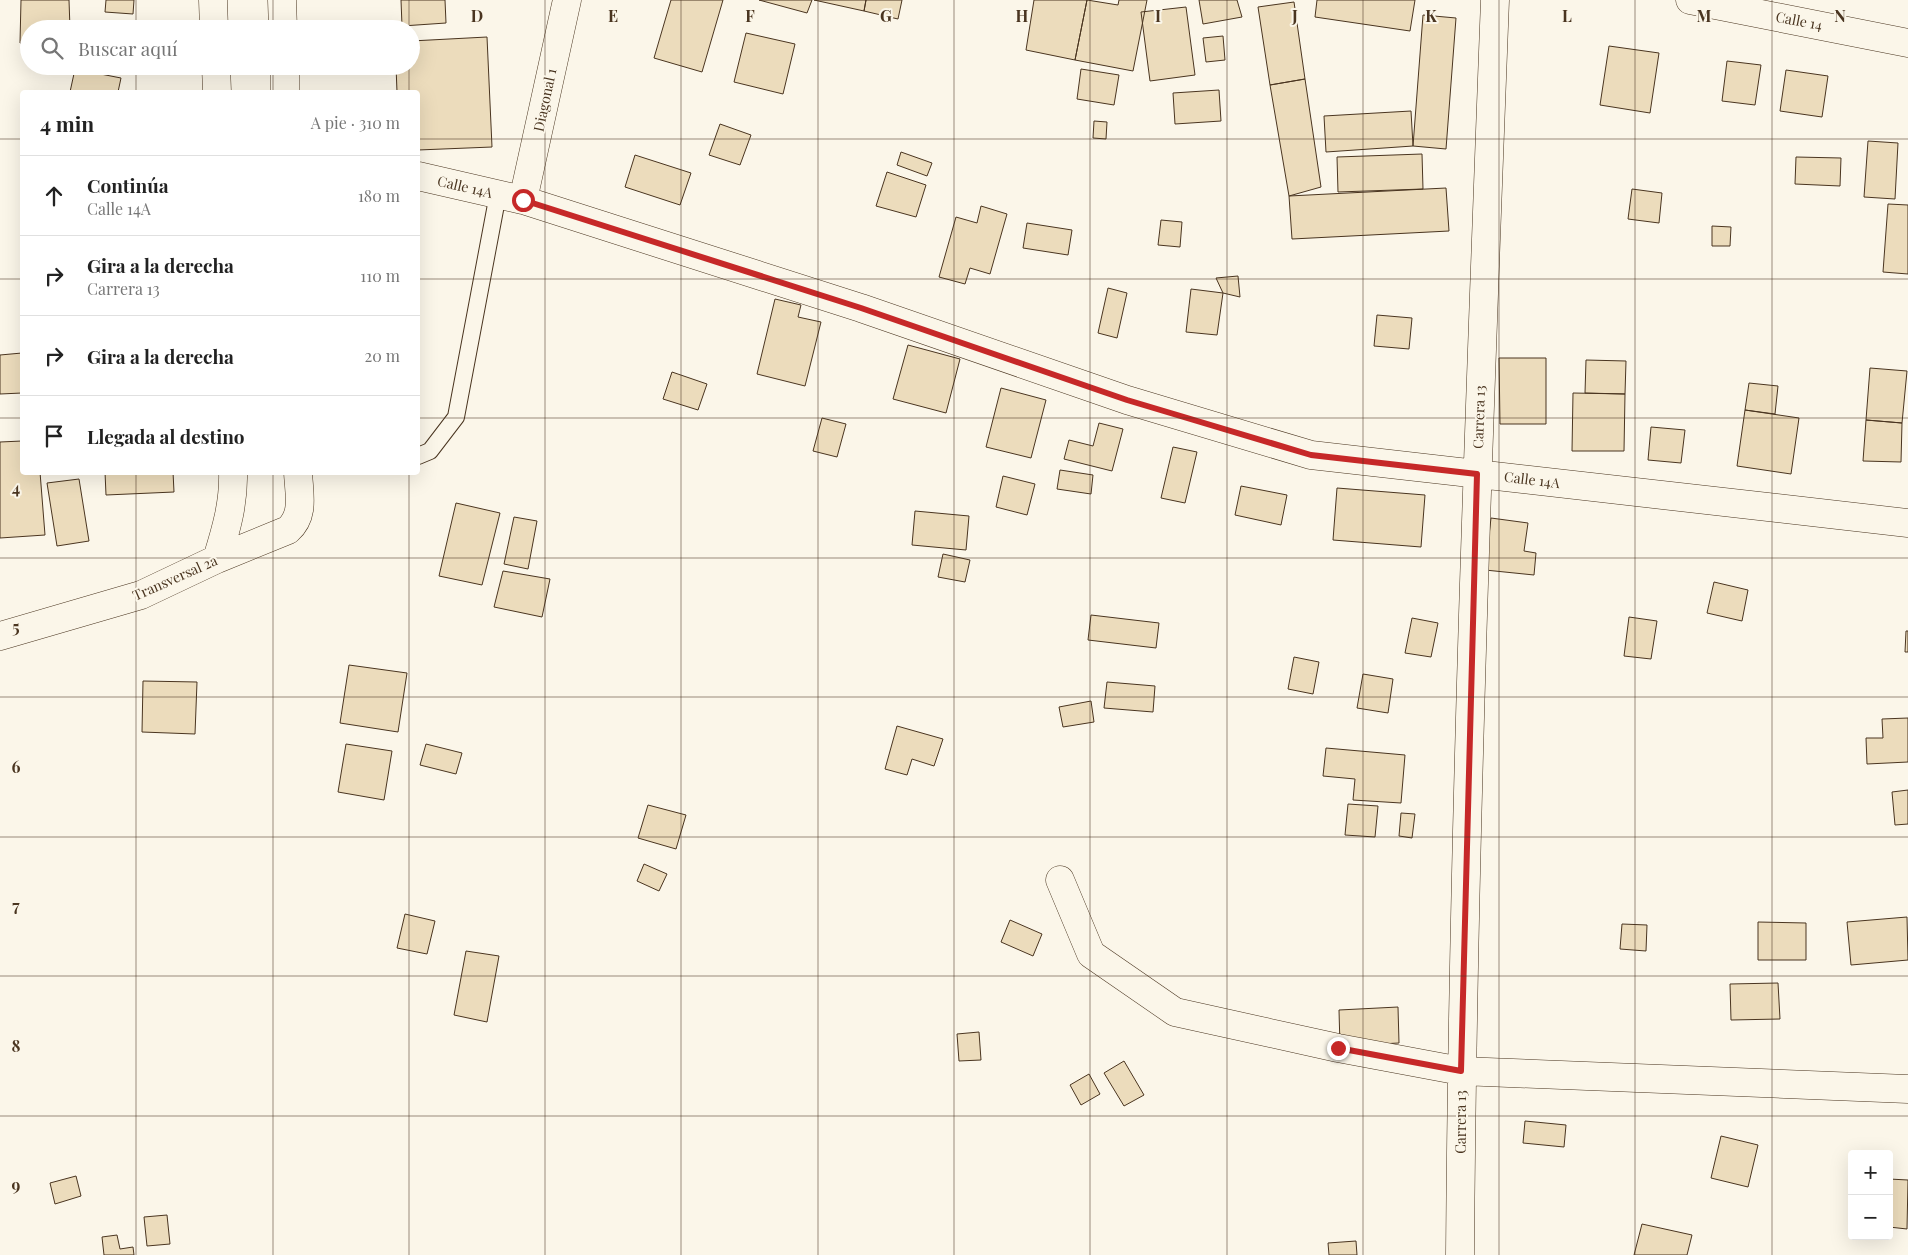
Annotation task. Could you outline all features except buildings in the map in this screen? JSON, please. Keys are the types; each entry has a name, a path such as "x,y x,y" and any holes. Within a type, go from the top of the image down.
{"street":[{"path":"213,0 214,20"},
{"path":"282,0 283,20"},
{"name":"Diagonal 1","path":"511,197 567,0"},
{"name":"Carrera 13","path":"1460,1255 1461,1071 1477,474 1495,0"},
{"name":"Calle 14","path":"1690,0 1908,43"},
{"path":"216,75 217,90"},
{"path":"285,75 286,90"},
{"name":"Calle 14A","path":"420,176 511,197 861,308 1127,400 1311,455 1908,523"},
{"path":"217,559 230,519 233,475"},
{"name":"Transversal 2a","path":"0,636 142,595 217,559 288,530 296,523 300,516 298,475"},
{"path":"1060,880 1091,954 1175,1012 1338,1048 1461,1071 1908,1089"}],"lane":[{"path":"420,455 430,451 456,417 511,197"}],"route":[{"path":"523,200 861,308 1127,400 1311,455 1477,474 1461,1071 1338,1048"}]}
